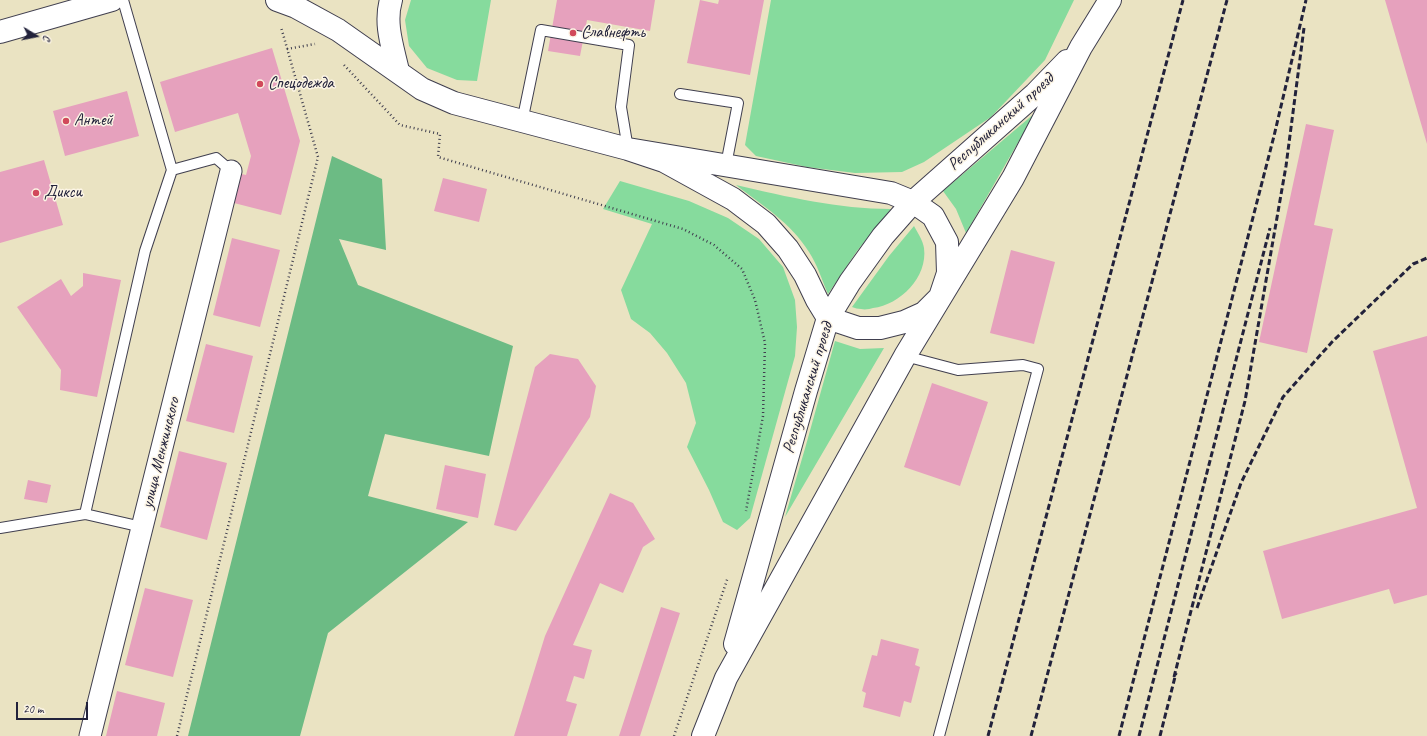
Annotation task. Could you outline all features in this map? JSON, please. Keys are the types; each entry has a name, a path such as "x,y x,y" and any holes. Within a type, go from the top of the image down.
{"main road":[{"path":"0,32 112,0"},
{"path":"277,0 296,6 338,30 422,89 454,103 628,149 664,161 733,199 766,224 788,249 805,275 828,318 858,328 880,328 904,322 924,313 940,297 948,273 948,242 933,216 913,202 891,193 628,149"},
{"path":"391,0 388,28 398,72"},
{"name":"Республиканский проезд","path":"726,678 905,356 1012,178 1082,47 1110,0"},
{"name":"Республиканский проезд","path":"703,736 726,678 806,391 828,318 850,282 883,236 913,202 1035,94 1082,47"}],"street":[{"name":"улица Менжинского","path":"90,736 231,171"}],"lane":[{"path":"85,514 145,251 172,170 122,0"},
{"path":"522,122 541,30 630,45 621,107 628,149"},
{"path":"680,94 738,103 726,165"},
{"path":"172,170 216,158 231,171"},
{"path":"905,356 958,370 1023,365 1038,369 939,736"},
{"path":"0,528 85,514 142,527"}],"path":[{"path":"178,736 318,157 280,21"},
{"path":"287,49 316,44"},
{"path":"344,64 400,125 440,134 438,157 683,229 714,245 742,269 755,300 765,343 763,416 746,515"},
{"path":"674,736 729,573"}],"green space":[{"path":"411,0 491,0 477,81 457,80 427,68 409,46 405,20"},
{"path":"771,0 1074,0 1045,60 991,117 924,162 902,172 855,173 807,167 756,156 745,145"},
{"path":"1035,113 966,233 956,209 943,191"},
{"path":"332,156 382,179 386,250 339,239 358,285 513,346 489,456 385,434 368,496 468,522 328,633 300,736 188,736"},
{"path":"620,181 689,201 728,218 759,239 783,267 795,300 797,327 795,356 750,518 737,530 723,522 709,490 687,447 696,423 686,383 667,353 650,333 631,319 621,290 652,224 603,209"},
{"path":"736,185 832,205 891,209 857,251 828,294 809,252 794,232"},
{"path":"914,226 924,248 922,269 917,279 902,295 883,306 870,309 859,309 852,307 889,256"},
{"path":"835,341 860,349 884,348 785,517 806,445"}],"building":[{"path":"557,0 655,0 650,31 587,20 580,56 548,51"},
{"path":"700,0 718,4 719,0 764,0 750,75 687,63"},
{"path":"1385,0 1427,0 1427,144"},
{"path":"272,48 300,141 281,215 230,202 237,173 246,175 251,156 238,113 175,132 160,82"},
{"path":"127,91 139,136 65,156 53,111"},
{"path":"1306,124 1334,130 1314,225 1333,229 1307,353 1259,342"},
{"path":"44,160 63,225 0,243 0,172"},
{"path":"443,178 487,189 479,222 434,211"},
{"path":"232,238 280,250 260,327 213,315"},
{"path":"1011,250 1055,262 1034,344 990,333"},
{"path":"83,273 121,280 97,397 60,390 61,370 17,307 61,279 71,296 83,286"},
{"path":"1427,336 1427,595 1394,604 1389,589 1282,619 1263,551 1417,508 1373,351"},
{"path":"206,344 253,356 234,433 186,421"},
{"path":"550,354 578,359 596,386 590,417 516,531 494,525 535,367"},
{"path":"932,383 988,402 960,486 904,467"},
{"path":"179,451 227,463 207,540 160,527"},
{"path":"445,465 486,474 478,518 436,509"},
{"path":"28,480 51,485 47,503 24,499"},
{"path":"610,493 633,503 655,539 643,547 623,593 600,583 573,645 592,650 584,679 574,676 566,701 577,704 567,736 514,736 545,636"},
{"path":"145,588 193,600 173,677 125,665"},
{"path":"661,607 680,613 640,736 619,736"},
{"path":"881,639 919,649 915,665 920,667 911,703 904,701 900,717 863,707 866,693 862,691 872,655 877,656"},
{"path":"117,691 165,703 157,736 106,736"}],"railway":[{"path":"988,736 1183,0"},
{"path":"1031,736 1227,0"},
{"path":"1119,736 1274,136 1306,0"},
{"path":"1174,677 1245,401 1286,166 1304,28"},
{"path":"1139,736 1270,228"},
{"path":"1197,608 1241,483 1283,397 1332,342 1413,264 1427,258"},
{"path":"1160,736 1176,673"}],"place":[{"name":"Славнефть","path":"573,33"},
{"name":"Спецодежда","path":"260,84"},
{"name":"Антей","path":"66,121"},
{"name":"Дикси","path":"36,193"}]}
